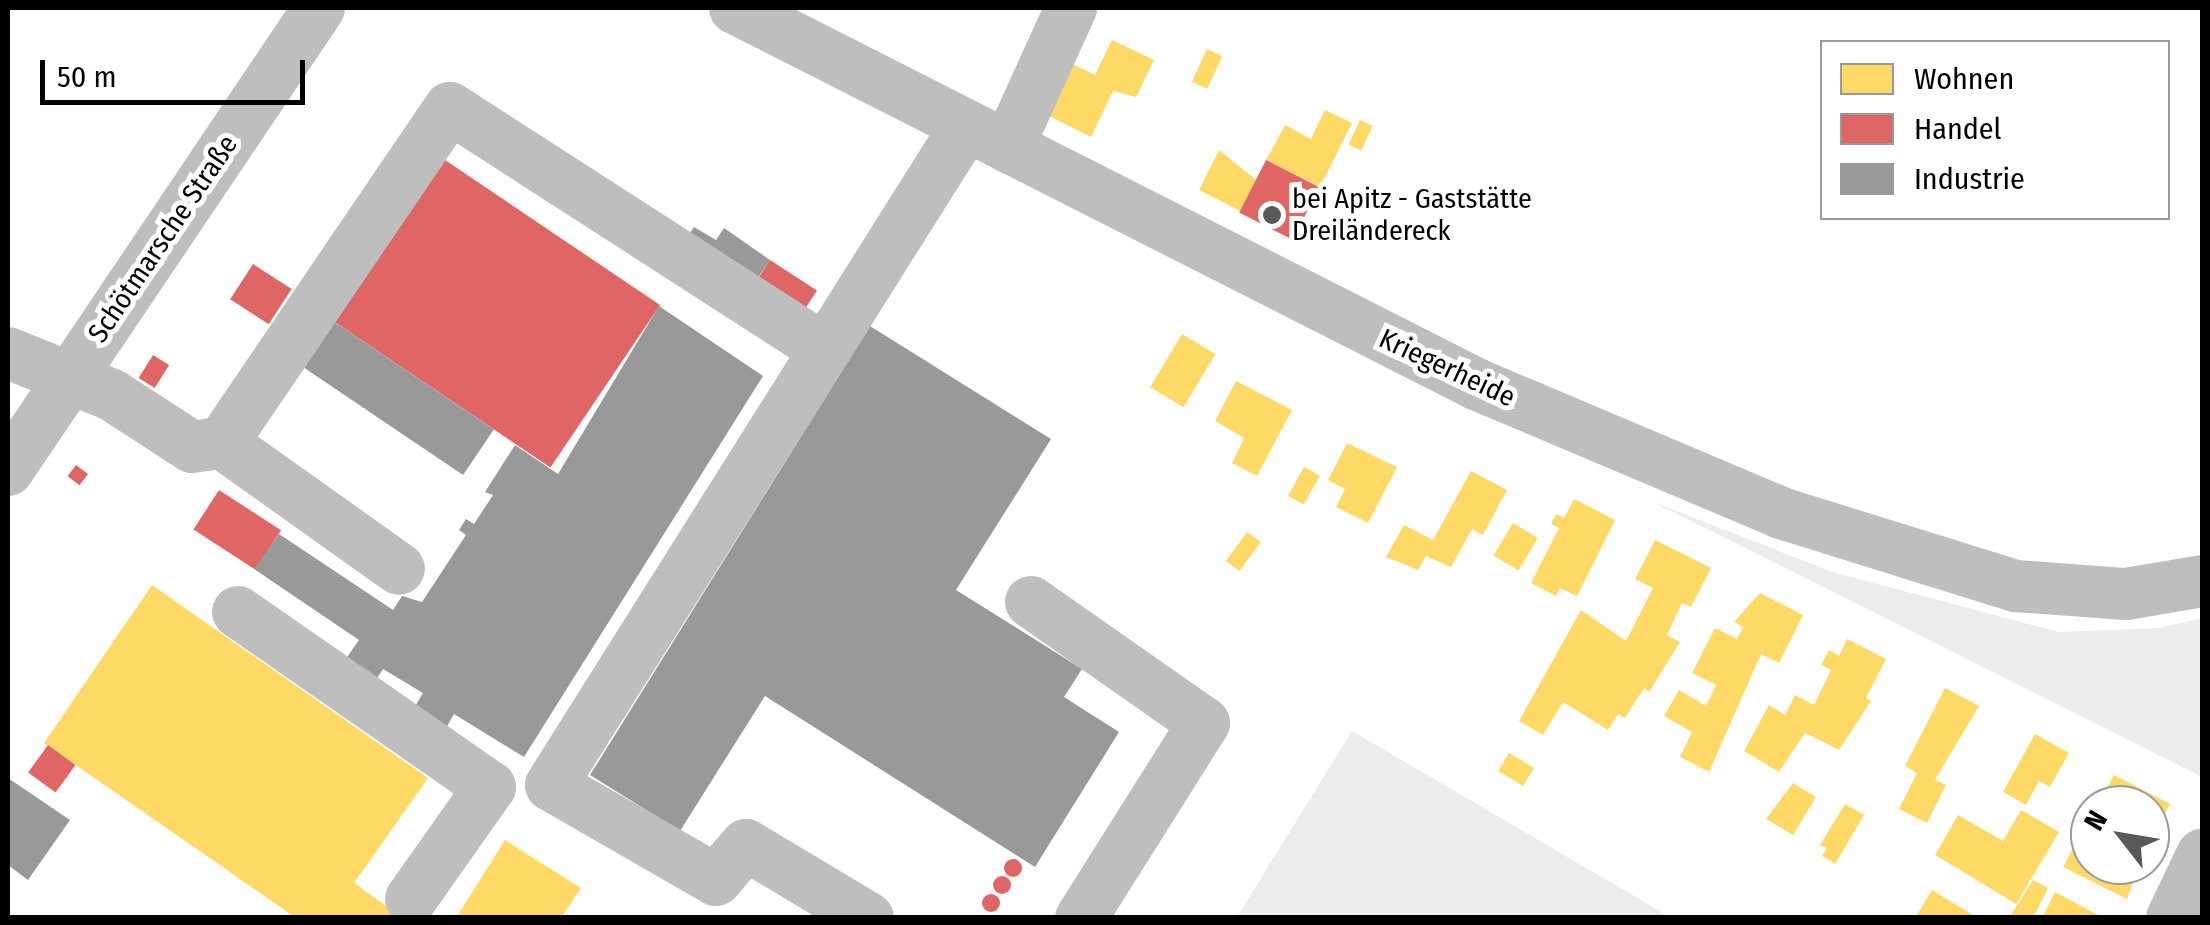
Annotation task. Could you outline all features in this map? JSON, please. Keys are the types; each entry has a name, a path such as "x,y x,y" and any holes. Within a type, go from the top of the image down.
{"street":[{"name":"Schötmarsche Straße","path":"8,470 319,8"},
{"name":"Kriegerheide","path":"735,8 1476,384 1782,513 2016,586 2126,594 2202,581"},
{"path":"238,612 490,786 534,812 823,348 987,136 1071,8"},
{"path":"222,443 450,108 823,348"},
{"path":"8,353 112,395 192,447 222,443 399,569"},
{"path":"1031,602 1204,723 1081,918"},
{"path":"551,785 716,880 746,845 868,918"},
{"path":"411,899 490,786"},
{"path":"2172,918 2202,855"}],"shaded area":[{"path":"1651,501 1832,572 2059,632 2159,628 2202,618 2202,777"},
{"path":"1352,731 1670,917 1237,917"}],"building: Wohnen":[{"path":"1112,40 1154,60 1136,97 1113,91 1091,137 1039,111 1064,60 1095,75"},
{"path":"1207,49 1222,56 1207,89 1192,82"},
{"path":"1325,110 1352,123 1320,187 1266,160 1285,125 1311,139"},
{"path":"1360,120 1373,126 1361,150 1349,144"},
{"path":"1219,150 1256,180 1240,211 1199,190"},
{"path":"1182,334 1215,354 1183,407 1150,387"},
{"path":"1236,381 1292,410 1257,476 1232,463 1244,438 1215,421"},
{"path":"1347,443 1397,467 1368,523 1336,507 1345,489 1328,480"},
{"path":"1304,467 1320,476 1304,505 1288,496"},
{"path":"1471,471 1507,490 1483,535 1472,529 1451,567 1426,556 1418,570 1386,557 1404,525 1433,540"},
{"path":"1574,499 1615,520 1577,596 1560,588 1556,596 1531,583 1559,528 1551,524 1556,514 1564,518"},
{"path":"1513,523 1538,538 1518,571 1493,556"},
{"path":"1247,532 1261,542 1240,571 1226,561"},
{"path":"1655,540 1711,568 1691,607 1682,603 1667,635 1680,642 1649,692 1644,688 1625,718 1618,714 1608,730 1563,702 1543,735 1519,721 1581,610 1626,641 1653,588 1635,579"},
{"path":"152,585 428,778 354,883 403,918 296,918 44,743"},
{"path":"1760,593 1803,615 1779,663 1761,654 1709,772 1680,757 1692,732 1664,716 1679,690 1706,706 1716,685 1692,673 1715,628 1737,639 1743,627 1734,622"},
{"path":"1847,639 1886,659 1866,698 1871,701 1839,750 1805,733 1779,772 1744,751 1769,705 1785,715 1795,695 1814,705 1831,670 1821,665 1829,650 1839,656"},
{"path":"1945,688 1979,706 1935,780 1946,785 1927,823 1899,809 1917,773 1905,766"},
{"path":"2035,734 2069,753 2050,787 2039,781 2026,805 2003,792"},
{"path":"1509,753 1534,768 1523,786 1498,771"},
{"path":"2114,775 2133,785 2109,785"},
{"path":"1793,783 1816,797 1793,835 1766,819"},
{"path":"1845,804 1864,815 1835,864 1822,856 1827,848 1820,845"},
{"path":"2021,810 2059,832 2016,904 1935,855 1958,815 2003,841"},
{"path":"505,840 581,888 561,918 456,918"},
{"path":"2033,880 2048,888 2033,918 2010,916"},
{"path":"2099,885 2132,885 2127,899"},
{"path":"1932,890 1978,918 1915,918"},
{"path":"2055,892 2104,918 2042,918"}],"building: Handel":[{"path":"442,158 660,305 550,468 332,320"},
{"path":"1266,160 1319,187 1293,240 1239,213"},
{"path":"770,260 817,290 806,307 759,277"},
{"path":"253,264 292,289 269,324 230,299"},
{"path":"153,355 169,365 155,388 139,378"},
{"path":"76,465 88,474 80,485 68,476"},
{"path":"219,490 281,530 255,570 193,529"},
{"path":"48,745 76,765 56,792 28,773"},
{"path":"1013,859 1022,868 1013,877 1004,868"},
{"path":"1002,876 1011,885 1002,894 993,885"},
{"path":"991,894 1000,903 991,912 982,903"}],"building: Industrie":[{"path":"694,227 716,240 724,228 770,260 751,288 684,242"},
{"path":"659,306 763,376 524,757 454,714 446,728 414,708 423,693 383,669 376,680 345,660 359,640 254,569 279,534 393,610 402,596 422,602 466,535 459,530 466,519 474,524 493,495 485,492 515,445 558,474"},
{"path":"333,321 494,429 463,475 302,367"},
{"path":"870,326 1051,439 956,590 1082,669 1064,697 1119,732 1035,867 765,696 680,831 590,775"},
{"path":"8,778 70,820 28,880 8,865"}],"place":[{"name":"bei Apitz - Gaststätte Dreiländereck","path":"1272,215"}]}
